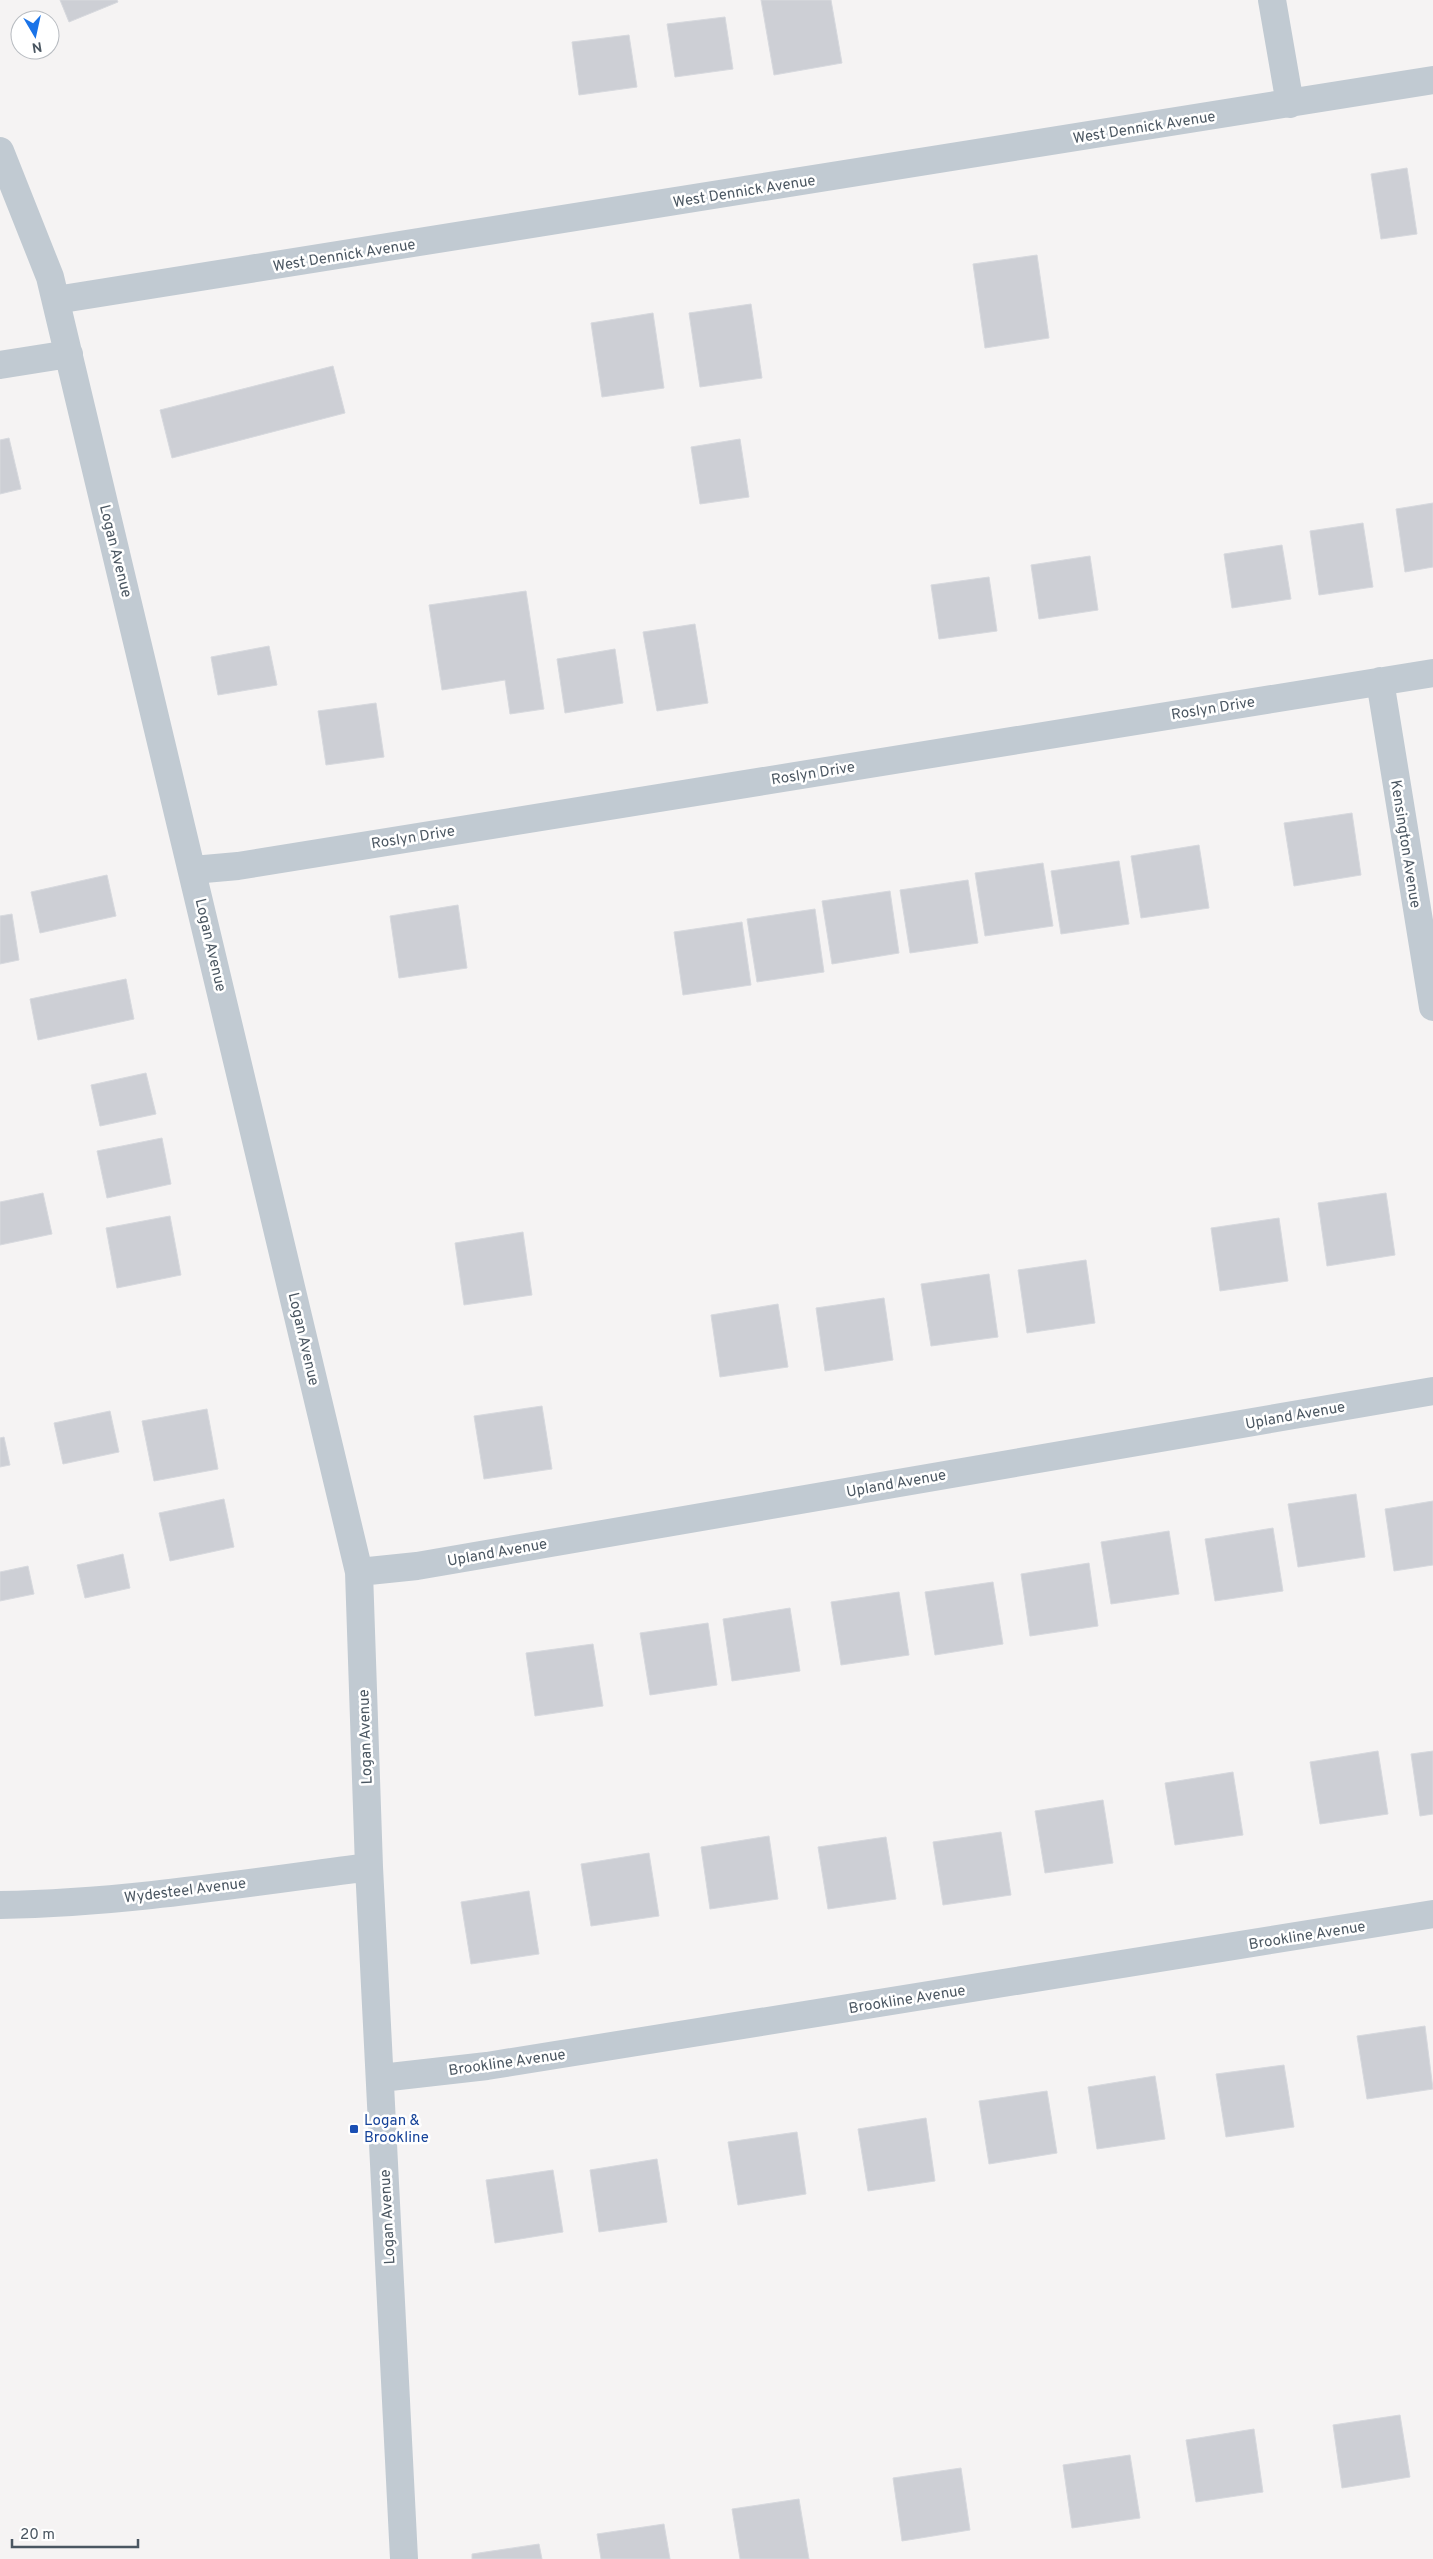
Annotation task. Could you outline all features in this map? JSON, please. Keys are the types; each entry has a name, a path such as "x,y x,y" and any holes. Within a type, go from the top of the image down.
{"street":[{"path":"1272,0 1290,104"},
{"name":"West Dennick Avenue","path":"56,300 1433,80"},
{"name":"Logan Avenue","path":"0,151 50,277 56,300 359,1572 369,1867 404,2559"},
{"path":"0,365 68,354"},
{"name":"Roslyn Drive","path":"193,870 238,866 1433,673"},
{"name":"Kensington Avenue","path":"1380,681 1433,1007"},
{"name":"Upland Avenue","path":"359,1572 417,1566 1433,1391"},
{"name":"Wydesteel Avenue","path":"0,1905 44,1904 152,1895 369,1867"},
{"name":"Brookline Avenue","path":"381,2078 487,2066 1433,1914"}],"building":[{"path":"60,0 117,0 118,2 69,22"},
{"path":"761,0 831,0 842,63 774,75"},
{"path":"725,17 733,69 675,77 667,24"},
{"path":"629,35 637,87 579,95 572,42"},
{"path":"1407,168 1417,234 1381,239 1371,174"},
{"path":"1037,255 1049,338 985,348 973,264"},
{"path":"751,304 762,378 700,387 689,313"},
{"path":"653,313 664,388 602,397 591,323"},
{"path":"333,366 345,413 172,458 160,410"},
{"path":"9,438 21,489 0,494 0,440"},
{"path":"740,439 749,497 700,504 691,447"},
{"path":"1433,503 1433,567 1405,572 1396,509"},
{"path":"1363,523 1373,587 1319,595 1310,531"},
{"path":"1282,545 1291,599 1232,608 1224,554"},
{"path":"1090,556 1098,610 1039,619 1031,565"},
{"path":"989,577 997,631 939,639 931,585"},
{"path":"526,591 544,709 510,714 505,680 442,690 429,605"},
{"path":"695,624 708,703 657,711 643,632"},
{"path":"269,646 277,685 218,695 211,657"},
{"path":"615,649 623,703 565,713 557,659"},
{"path":"376,703 384,757 326,765 318,711"},
{"path":"1352,813 1361,875 1294,886 1284,823"},
{"path":"1199,845 1209,908 1141,918 1131,856"},
{"path":"1119,861 1129,924 1061,934 1051,871"},
{"path":"1043,863 1053,926 985,936 975,873"},
{"path":"107,875 116,916 40,933 31,892"},
{"path":"968,880 978,943 910,953 900,890"},
{"path":"890,891 899,953 832,964 822,901"},
{"path":"458,905 467,968 399,978 390,916"},
{"path":"815,909 824,972 757,982 747,919"},
{"path":"12,914 19,960 0,964 0,916"},
{"path":"742,922 751,985 683,995 674,932"},
{"path":"126,979 134,1019 38,1040 30,999"},
{"path":"146,1073 156,1114 100,1126 91,1085"},
{"path":"162,1138 171,1184 107,1198 97,1151"},
{"path":"43,1193 52,1234 0,1245 0,1202"},
{"path":"1386,1193 1395,1255 1327,1266 1318,1203"},
{"path":"170,1216 181,1275 117,1288 106,1228"},
{"path":"1279,1218 1288,1281 1220,1291 1211,1228"},
{"path":"523,1232 532,1295 464,1305 455,1243"},
{"path":"1086,1260 1095,1323 1027,1333 1018,1270"},
{"path":"989,1274 998,1337 931,1346 921,1284"},
{"path":"884,1298 893,1360 825,1371 816,1308"},
{"path":"778,1304 788,1367 720,1377 711,1315"},
{"path":"542,1406 552,1469 484,1479 474,1416"},
{"path":"207,1409 218,1469 154,1481 142,1421"},
{"path":"110,1411 119,1452 63,1464 54,1423"},
{"path":"4,1437 10,1465 0,1467 0,1438"},
{"path":"1356,1494 1365,1557 1298,1567 1288,1504"},
{"path":"224,1499 234,1547 170,1561 159,1513"},
{"path":"1433,1501 1433,1565 1394,1571 1385,1509"},
{"path":"1273,1528 1283,1591 1215,1601 1205,1539"},
{"path":"1169,1531 1179,1594 1111,1604 1101,1542"},
{"path":"123,1554 130,1588 85,1598 77,1565"},
{"path":"1089,1563 1098,1626 1030,1636 1021,1574"},
{"path":"28,1566 34,1594 0,1601 0,1572"},
{"path":"993,1582 1003,1644 935,1655 925,1592"},
{"path":"899,1592 909,1655 841,1665 831,1602"},
{"path":"790,1608 800,1671 732,1681 723,1619"},
{"path":"708,1623 717,1685 650,1695 640,1633"},
{"path":"593,1644 603,1706 535,1716 526,1653"},
{"path":"1378,1751 1388,1814 1320,1824 1310,1762"},
{"path":"1433,1751 1433,1814 1420,1816 1411,1754"},
{"path":"1233,1772 1243,1835 1175,1845 1165,1783"},
{"path":"1103,1800 1113,1863 1045,1873 1035,1811"},
{"path":"1001,1832 1011,1895 943,1905 933,1842"},
{"path":"769,1836 778,1899 710,1909 701,1847"},
{"path":"886,1837 896,1899 828,1909 818,1847"},
{"path":"649,1853 659,1916 591,1926 581,1864"},
{"path":"529,1891 539,1954 471,1964 461,1902"},
{"path":"1425,2026 1433,2089 1367,2099 1357,2036"},
{"path":"1284,2065 1294,2127 1226,2137 1216,2074"},
{"path":"1155,2076 1165,2139 1097,2149 1088,2087"},
{"path":"1047,2091 1057,2153 989,2164 979,2101"},
{"path":"926,2118 935,2181 868,2191 858,2129"},
{"path":"797,2132 806,2194 738,2205 728,2142"},
{"path":"657,2159 667,2222 599,2232 590,2170"},
{"path":"553,2170 563,2232 495,2243 486,2180"},
{"path":"1400,2415 1410,2477 1342,2488 1333,2425"},
{"path":"1254,2429 1263,2492 1196,2502 1186,2440"},
{"path":"1130,2455 1140,2518 1072,2528 1063,2465"},
{"path":"961,2468 970,2530 902,2541 893,2478"},
{"path":"799,2499 809,2559 740,2559 732,2509"},
{"path":"664,2524 670,2559 601,2559 597,2534"},
{"path":"539,2544 542,2559 472,2559 472,2554"}],"place":[{"name":"Logan & Brookline","path":"354,2129"}]}
